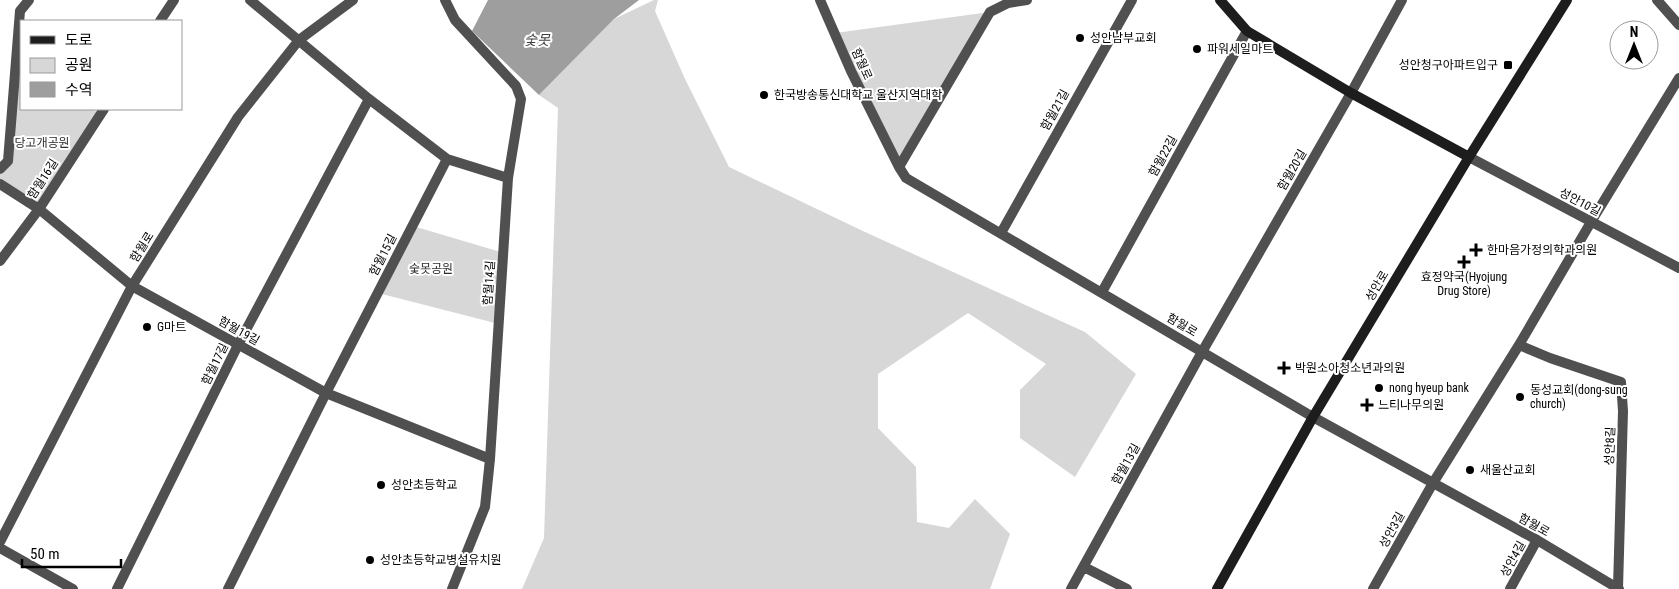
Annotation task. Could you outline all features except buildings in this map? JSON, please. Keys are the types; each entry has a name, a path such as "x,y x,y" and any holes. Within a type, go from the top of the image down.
{"street":[{"path":"0,169 8,161 20,11 29,0"},
{"path":"161,20 174,0"},
{"path":"250,0 369,99 448,158 508,178"},
{"name":"함월로","path":"0,542 132,286 238,117 299,40 353,0"},
{"name":"함월14길","path":"445,0 455,20 516,86 521,99 508,178 490,459 485,507 452,589"},
{"name":"함월로","path":"820,0 851,71 906,178 1313,417 1537,540 1618,589"},
{"path":"899,167 990,12 1008,3 1027,0"},
{"name":"함월21길","path":"1001,233 1132,0"},
{"path":"1220,0 1247,31 1351,93 1469,157"},
{"name":"함월20길","path":"1202,352 1351,93 1402,0"},
{"name":"성안로","path":"1217,589 1313,417 1469,157 1567,0"},
{"path":"1657,0 1679,25"},
{"name":"함월22길","path":"1102,292 1247,31"},
{"path":"1433,483 1519,345 1679,78"},
{"name":"함월17길","path":"116,589 238,345 369,99"},
{"name":"함월16길","path":"0,261 39,209 103,110"},
{"name":"성안10길","path":"1469,157 1679,268"},
{"name":"함월15길","path":"228,589 326,393 448,158"},
{"name":"함월19길","path":"0,184 39,209 132,286 326,393 490,459"},
{"name":"성안8길","path":"1519,345 1550,358 1621,382 1623,411 1618,589"},
{"name":"함월13길","path":"1071,589 1202,352"},
{"name":"성안3길","path":"1373,589 1433,483"},
{"name":"성안4길","path":"1510,589 1537,540"},
{"path":"0,548 73,589"},
{"path":"1084,566 1126,589"}],"green space":[{"path":"654,0 658,0 655,11 685,79 729,167 865,232 1085,332 1136,374 1075,477 1020,438 1020,390 1046,364 968,313 878,374 878,428 916,467 917,522 949,528 975,499 1010,534 990,589 522,589 544,538 558,108 539,95 614,19"},
{"path":"990,12 899,167 835,33"},
{"name":"당고개공원","path":"17,57 20,59 20,110 94,110 100,114 39,209 0,184 0,171 8,161"},
{"name":"숯못공원","path":"413,226 504,253 499,324 378,293"}],"water":[{"name":"숯못","path":"488,0 639,0 614,19 539,95 472,31"}],"place":[{"name":"성안남부교회","path":"1080,38"},
{"name":"파워세일마트","path":"1197,49"},
{"name":"성안청구아파트입구","path":"1508,65"},
{"name":"한국방송통신대학교 울산지역대학","path":"764,95"},
{"name":"한마음가정의학과의원","path":"1476,250"},
{"name":"효정약국(Hyojung Drug Store)","path":"1464,262"},
{"name":"G마트","path":"147,327"},
{"name":"박원소아청소년과의원","path":"1284,368"},
{"name":"nong hyeup bank","path":"1379,388"},
{"name":"동성교회(dong-sung church)","path":"1520,397"},
{"name":"느티나무의원","path":"1367,405"},
{"name":"새울산교회","path":"1470,470"},
{"name":"성안초등학교","path":"381,485"},
{"name":"성안초등학교병설유치원","path":"370,560"}]}
